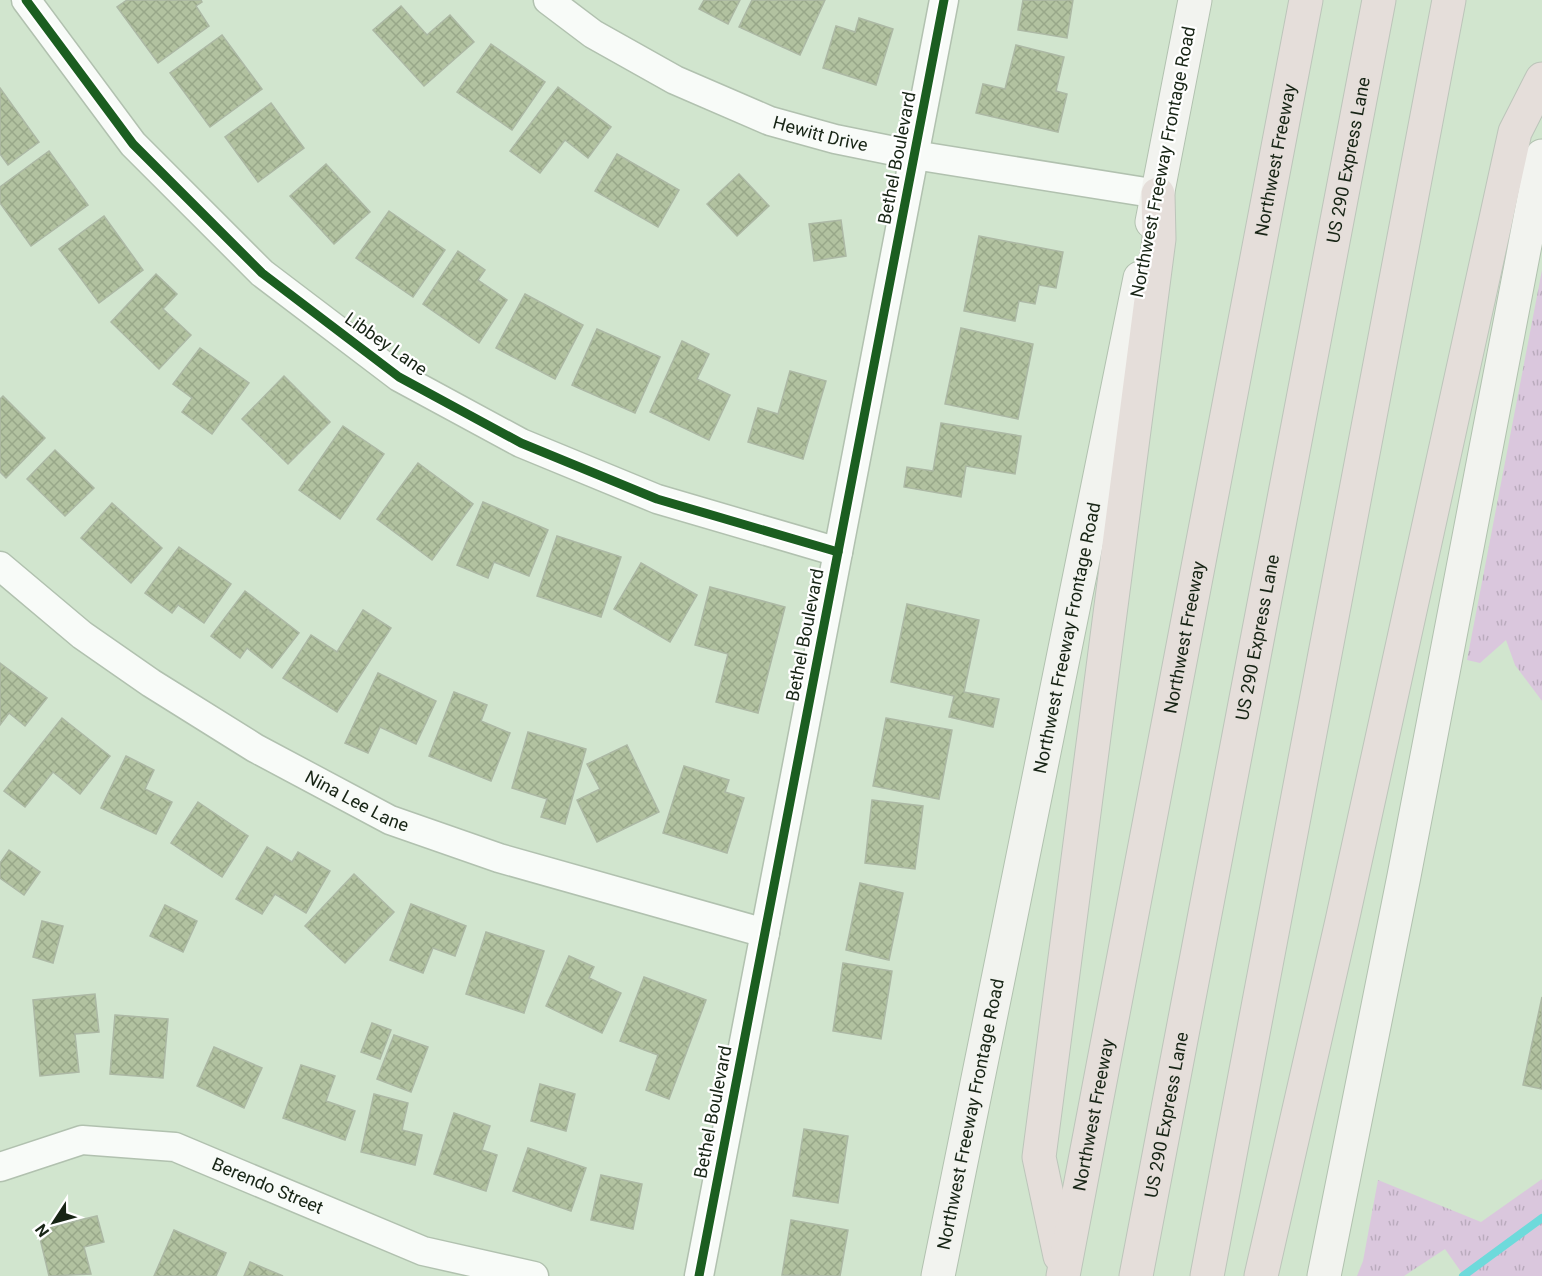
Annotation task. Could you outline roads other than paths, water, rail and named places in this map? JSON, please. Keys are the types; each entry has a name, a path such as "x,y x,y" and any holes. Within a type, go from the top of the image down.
{"highway":[{"name":"Northwest Freeway","path":"1063,1274 1306,0"},
{"name":"US 290 Express Lane","path":"1136,1276 1379,0"},
{"path":"1207,1276 1449,0"},
{"path":"1261,1276 1342,921 1515,132 1542,79"},
{"path":"1063,1274 1039,1157 1159,239 1158,194"}],"main road":[{"name":"Northwest Freeway Frontage Road","path":"938,1276 1158,194 1195,0"},
{"path":"1324,1276 1407,864 1542,156"}],"street":[{"name":"Libbey Lane","path":"26,0 133,144 262,273 399,377 521,443 646,495 838,552"},
{"name":"Hewitt Drive","path":"548,0 593,34 675,80 770,121 835,139 914,156 1158,194"},
{"name":"Bethel Boulevard","path":"699,1276 944,0"},
{"name":"Nina Lee Lane","path":"0,566 82,635 151,683 255,748 390,820 499,858 765,933"},
{"name":"Berendo Street","path":"0,1167 82,1140 175,1147 423,1251 534,1276"}],"waterway":[{"path":"1463,1276 1542,1218"}]}
